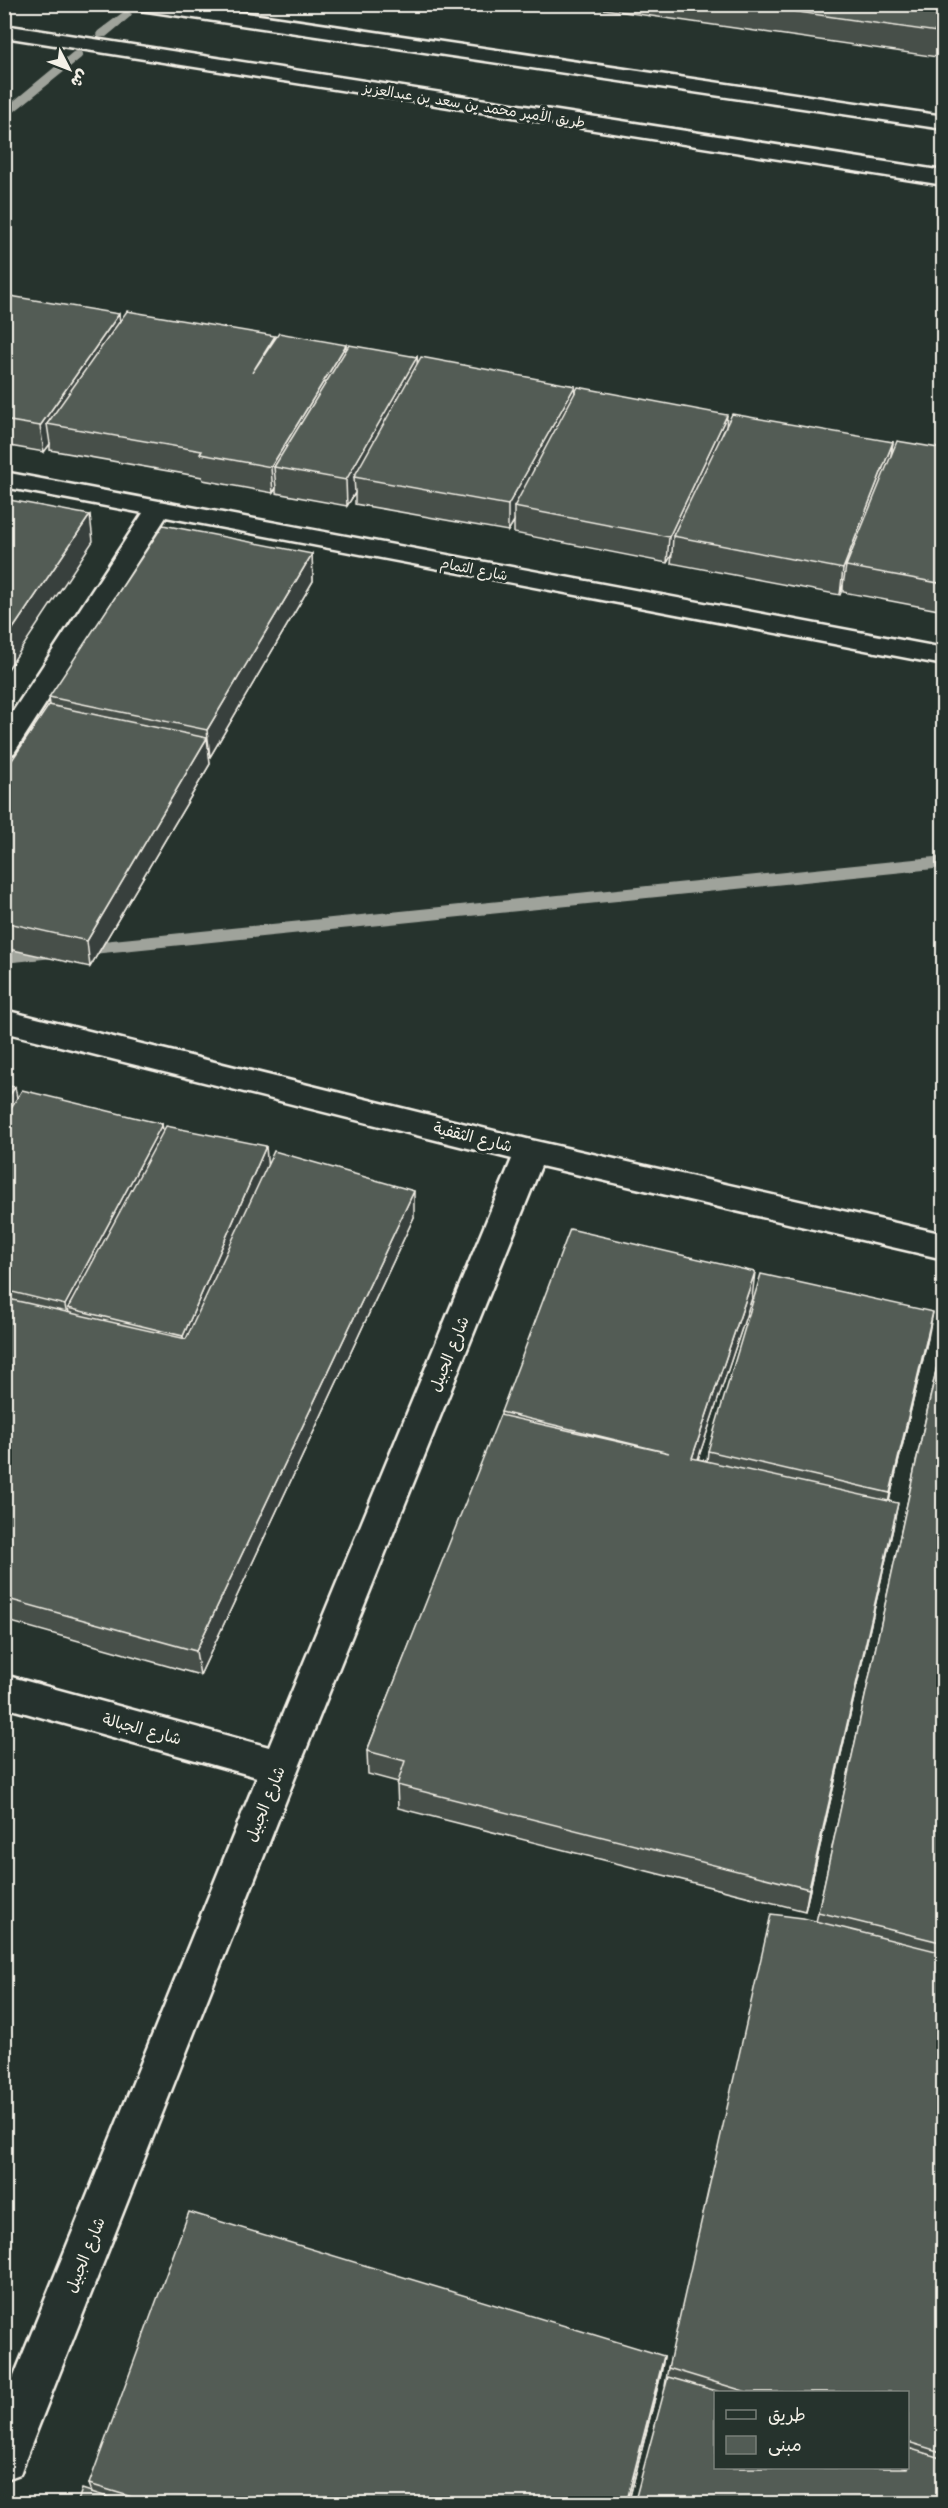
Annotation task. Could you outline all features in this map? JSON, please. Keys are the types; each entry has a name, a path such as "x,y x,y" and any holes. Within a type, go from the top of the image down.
{"street":[{"path":"140,4 944,123"},
{"name":"طريق الأمير محمد بن سعد بن عبدالعزيز","path":"4,32 944,178"},
{"name":"شارع الثمام","path":"4,479 944,657"},
{"path":"4,747 159,509"},
{"name":"شارع الثقفية","path":"4,1021 531,1152 944,1247"},
{"name":"شارع الجبيل","path":"4,2458 280,1767 531,1152"},
{"name":"شارع الجبالة","path":"4,1691 280,1767"}],"building":[{"path":"742,4 944,4 944,33"},
{"path":"4,295 119,314 40,426 4,420"},
{"path":"127,311 275,336 252,373 279,333 346,345 271,467 200,454 202,451 47,424"},
{"path":"349,345 417,357 346,480 274,467"},
{"path":"421,357 575,386 508,505 354,477"},
{"path":"578,387 727,415 669,537 514,507"},
{"path":"732,414 893,442 843,569 673,536"},
{"path":"897,441 944,449 944,584 846,566"},
{"path":"4,499 90,515 4,642"},
{"path":"163,525 312,554 207,730 49,697"},
{"path":"49,705 207,738 87,941 4,922 4,772"},
{"path":"4,1085 15,1087 4,1104"},
{"path":"22,1090 162,1124 65,1305 4,1290 4,1119"},
{"path":"166,1126 266,1146 183,1336 68,1308"},
{"path":"274,1151 414,1191 196,1651 4,1598 4,1298 186,1339"},
{"path":"570,1229 755,1272 692,1458 898,1503 809,1889 397,1785 405,1761 367,1751 500,1415 669,1453 501,1412"},
{"path":"761,1274 933,1312 890,1493 708,1451"},
{"path":"944,1334 944,1943 818,1912"},
{"path":"771,1914 803,1918 944,1953 944,2453 909,2442 909,2391 744,2391 668,2368"},
{"path":"189,2212 664,2356 626,2504 155,2504 89,2484"},
{"path":"668,2377 717,2391 714,2391 714,2469 909,2469 909,2448 944,2459 944,2504 634,2504"},
{"path":"82,2489 129,2504 77,2504"}],"waterway":[{"path":"102,34 126,14"},
{"path":"4,116 77,55"},
{"path":"4,957 944,862"}]}
